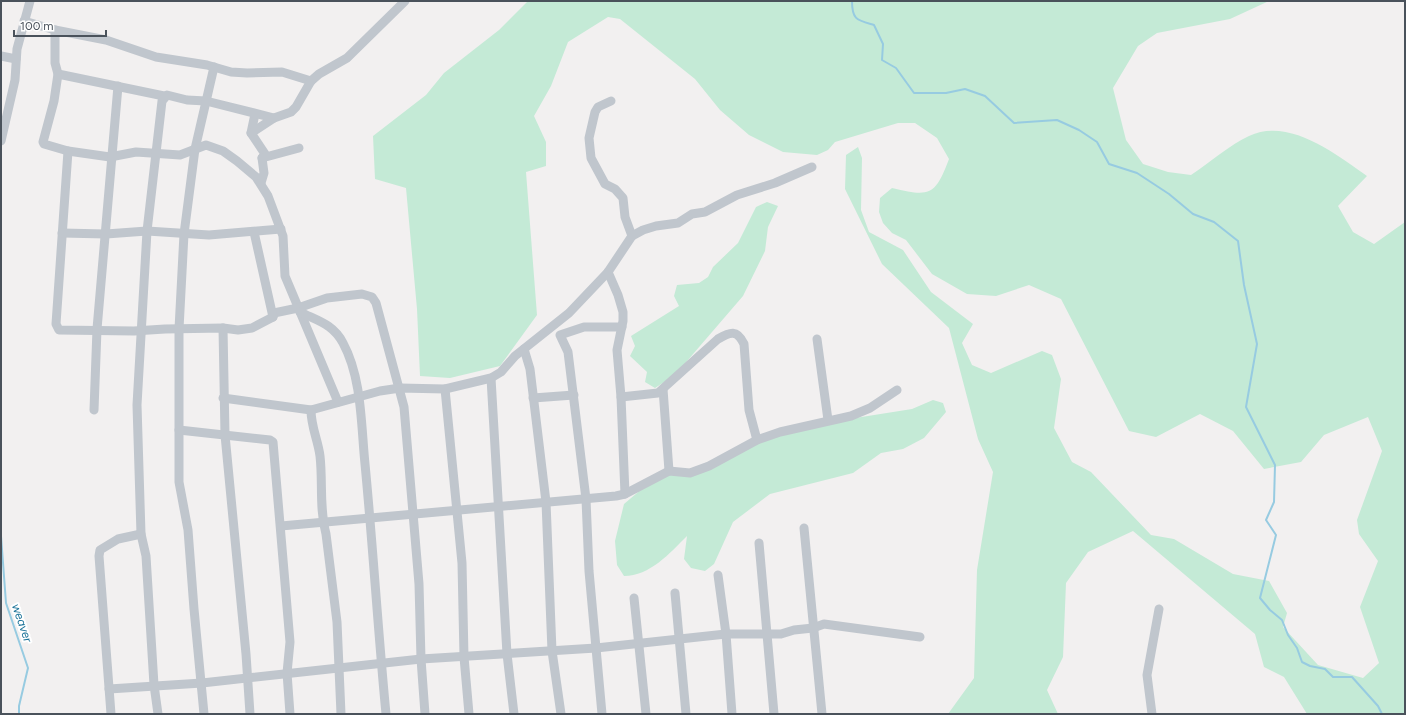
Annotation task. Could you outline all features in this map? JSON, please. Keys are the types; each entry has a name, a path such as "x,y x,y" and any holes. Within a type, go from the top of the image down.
{"street":[{"path":"1,141 15,80 16,59 30,1"},
{"path":"251,133 274,118 290,112 296,107 311,81 358,49 405,1"},
{"path":"24,21 55,30 106,40 156,57 247,74 282,72 311,81"},
{"path":"55,30 55,63 58,74 54,101 43,142 46,146 68,152 110,157 136,152 180,155 206,145 223,151 261,182 281,229 285,246 285,276 338,402"},
{"path":"1,56 16,59"},
{"path":"204,714 188,530 179,482 179,329 184,234 195,149 214,67"},
{"path":"58,74 164,96 167,95 187,100 206,101 274,118"},
{"path":"94,410 97,330 106,234 110,157 118,86"},
{"path":"158,714 154,685 146,556 141,534 137,405 148,231 164,96"},
{"path":"611,101 598,107 595,112 589,138 591,158 605,184 616,189 623,198 625,217 632,236"},
{"path":"255,114 251,133 265,154 262,158 264,172 261,182"},
{"path":"262,158 299,148"},
{"path":"68,152 56,327 63,330 223,328 238,330 252,328 273,317 274,313 281,310 299,310 327,298 362,294 372,296 376,303 404,407 419,584 421,660 425,714"},
{"path":"223,398 311,410 358,396 400,388 445,390 491,378 502,372 508,362 524,348 555,326 608,272 632,236 643,230 656,226 678,223 692,214 705,212 737,195 775,183 812,167"},
{"path":"62,233 106,234 148,231 209,235 281,229"},
{"path":"254,232 273,317"},
{"path":"608,272 621,302 623,312 622,327 617,350 621,397 625,494"},
{"path":"299,310 333,328 343,342 350,359 358,396 370,518 386,714"},
{"path":"555,326 568,352 574,395 586,499 589,571 602,714"},
{"path":"560,336 574,329 584,327 622,327"},
{"path":"223,328 223,398 225,435 250,714"},
{"path":"621,397 653,394 662,389 718,339 728,334 736,333 741,337 744,344 749,410 757,440"},
{"path":"817,339 828,420"},
{"path":"524,348 530,364 546,502 552,651 561,714"},
{"path":"491,378 507,654 514,714"},
{"path":"662,389 669,471"},
{"path":"445,390 462,563 464,657 469,714"},
{"path":"281,526 586,499 625,494 669,471 690,473 709,466 757,440 828,420 851,416 870,408 897,390"},
{"path":"533,398 574,395"},
{"path":"311,410 313,430 320,457 323,522 326,534 340,668 341,714"},
{"path":"179,430 273,442 290,642 287,673 290,714"},
{"path":"804,528 810,576 813,628 822,714"},
{"path":"111,714 99,556 100,550 114,541 141,534"},
{"path":"760,543 766,634 774,714"},
{"path":"718,575 726,634 732,714"},
{"path":"675,593 686,714"},
{"path":"634,598 646,714"},
{"path":"1152,714 1147,675 1159,609"},
{"path":"109,689 202,683 421,660 596,648 726,634 781,634 794,630 813,628 824,624 920,637"}],"green space":[{"path":"528,1 1269,1 1230,19 1157,33 1138,46 1113,88 1126,140 1143,164 1168,172 1191,175 1242,139 1264,131 1280,131 1296,135 1327,149 1367,176 1338,206 1353,232 1374,244 1405,222 1405,714 1307,714 1284,677 1264,667 1255,634 1133,531 1088,552 1066,583 1063,657 1047,690 1058,714 948,714 974,678 977,570 993,472 978,439 949,328 882,264 845,189 846,155 858,147 862,158 861,210 869,232 903,250 931,292 973,324 962,343 972,365 991,373 1042,351 1052,355 1061,379 1054,428 1072,462 1091,472 1151,535 1174,539 1233,574 1269,581 1287,613 1283,627 1318,665 1363,678 1379,663 1360,607 1378,561 1359,534 1357,520 1382,451 1368,417 1324,435 1301,462 1264,469 1233,431 1200,414 1156,437 1129,431 1061,299 1029,285 996,296 967,294 932,274 906,240 892,233 883,223 879,212 880,198 892,188 923,193 930,191 940,180 949,159 937,138 915,123 898,123 835,142 828,150 817,155 783,152 749,135 720,110 695,79 620,19 608,17 568,42 551,86 534,116 546,142 546,166 526,172 537,315 500,366 450,378 420,376 417,309 406,188 375,179 373,136 426,95 444,73 499,30"},
{"path":"767,202 778,206 768,227 765,251 743,296 675,375 655,388 645,382 647,372 630,356 635,346 631,336 679,306 674,296 677,285 699,283 708,277 713,267 738,243 756,207"},
{"path":"933,400 943,403 946,412 924,438 903,449 881,453 853,473 770,494 733,522 714,564 705,571 691,568 684,559 687,536 659,562 642,572 624,576 617,565 615,541 624,504 650,482 672,473 715,464 759,441 830,422 912,409"}],"waterway":[{"path":"852,1 854,16 863,22 874,25 883,44 882,60 896,68 914,93 946,93 965,89 985,96 1014,123 1057,120 1079,130 1097,142 1109,164 1137,173 1169,194 1193,214 1214,222 1238,241 1244,285 1257,344 1246,407 1275,465 1274,502 1266,520 1276,535 1260,598 1270,610 1282,620 1288,635 1297,648 1302,662 1310,666 1325,669 1333,677 1352,677 1378,706 1382,714"},
{"name":"weaver","path":"1,536 6,603 28,668 19,706 19,714"}]}
